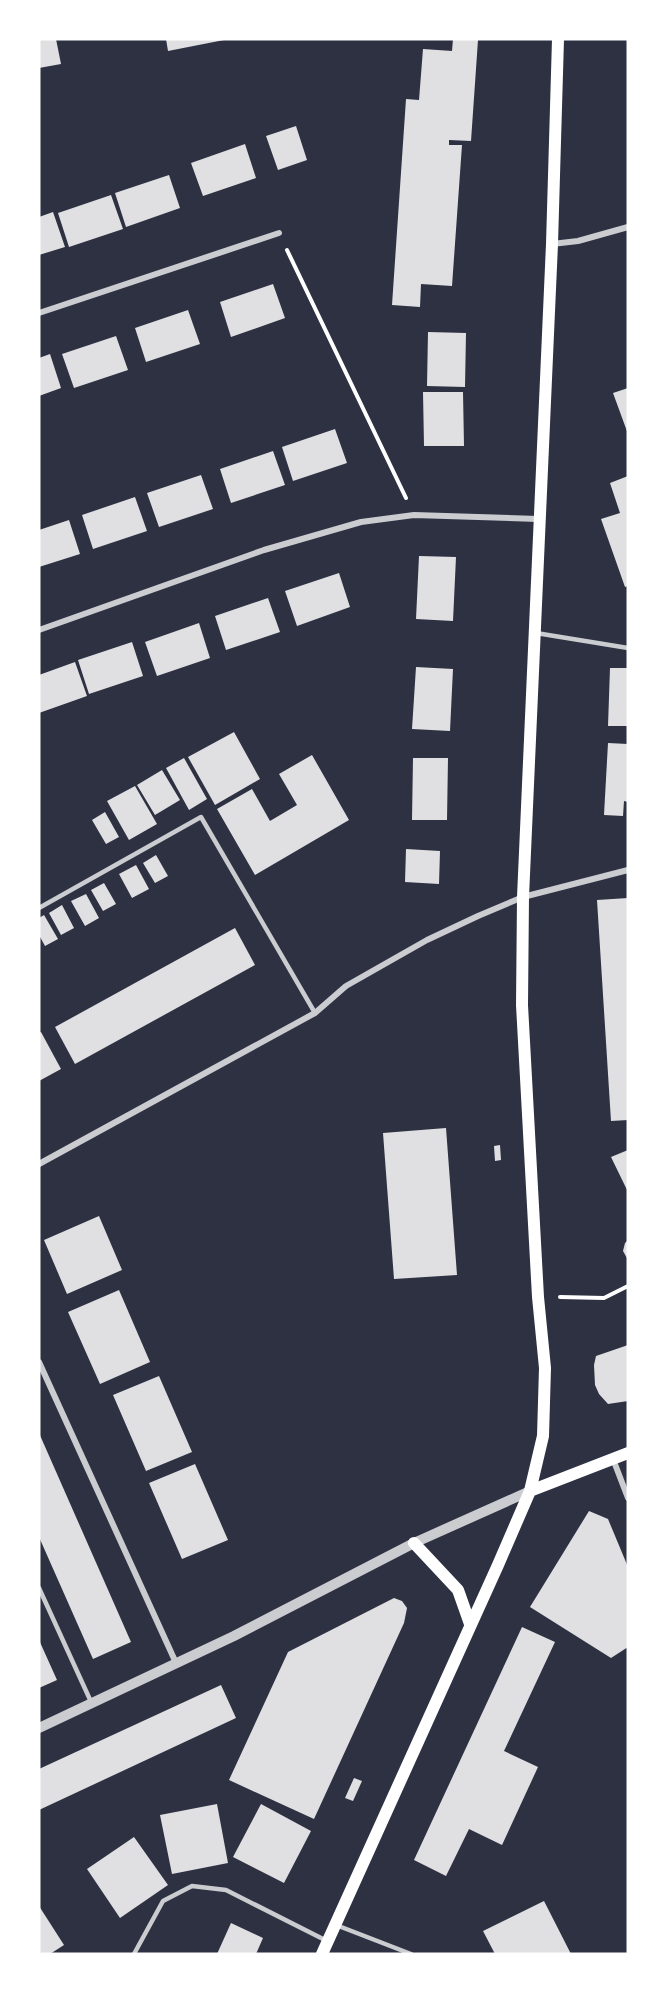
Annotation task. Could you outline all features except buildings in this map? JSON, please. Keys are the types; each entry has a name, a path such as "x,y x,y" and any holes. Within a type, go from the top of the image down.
{"main road":[{"path":"322,1954 530,1491 543,1436 545,1368 538,1297 522,1005 523,897 552,244 558,39"},
{"path":"530,1491 628,1453"},
{"path":"414,1543 458,1590 470,1624"}],"street":[{"path":"552,244 578,241 628,227"},
{"path":"39,313 279,233"},
{"path":"39,630 264,550 361,522 414,515 538,519"},
{"path":"39,1164 315,1013 346,986 427,940 523,897 628,870"},
{"path":"39,1362 176,1663"},
{"path":"613,1458 628,1498"},
{"path":"39,1728 234,1636 414,1543 530,1491"}],"lane":[{"path":"533,632 628,648"},
{"path":"39,908 201,817 315,1013"},
{"path":"39,1588 92,1704"},
{"path":"134,1954 163,1901 192,1886 226,1890 327,1941"},
{"path":"336,1925 411,1954"}],"path":[{"path":"279,233 414,515"},
{"path":"538,1297 604,1298 628,1286"}]}
